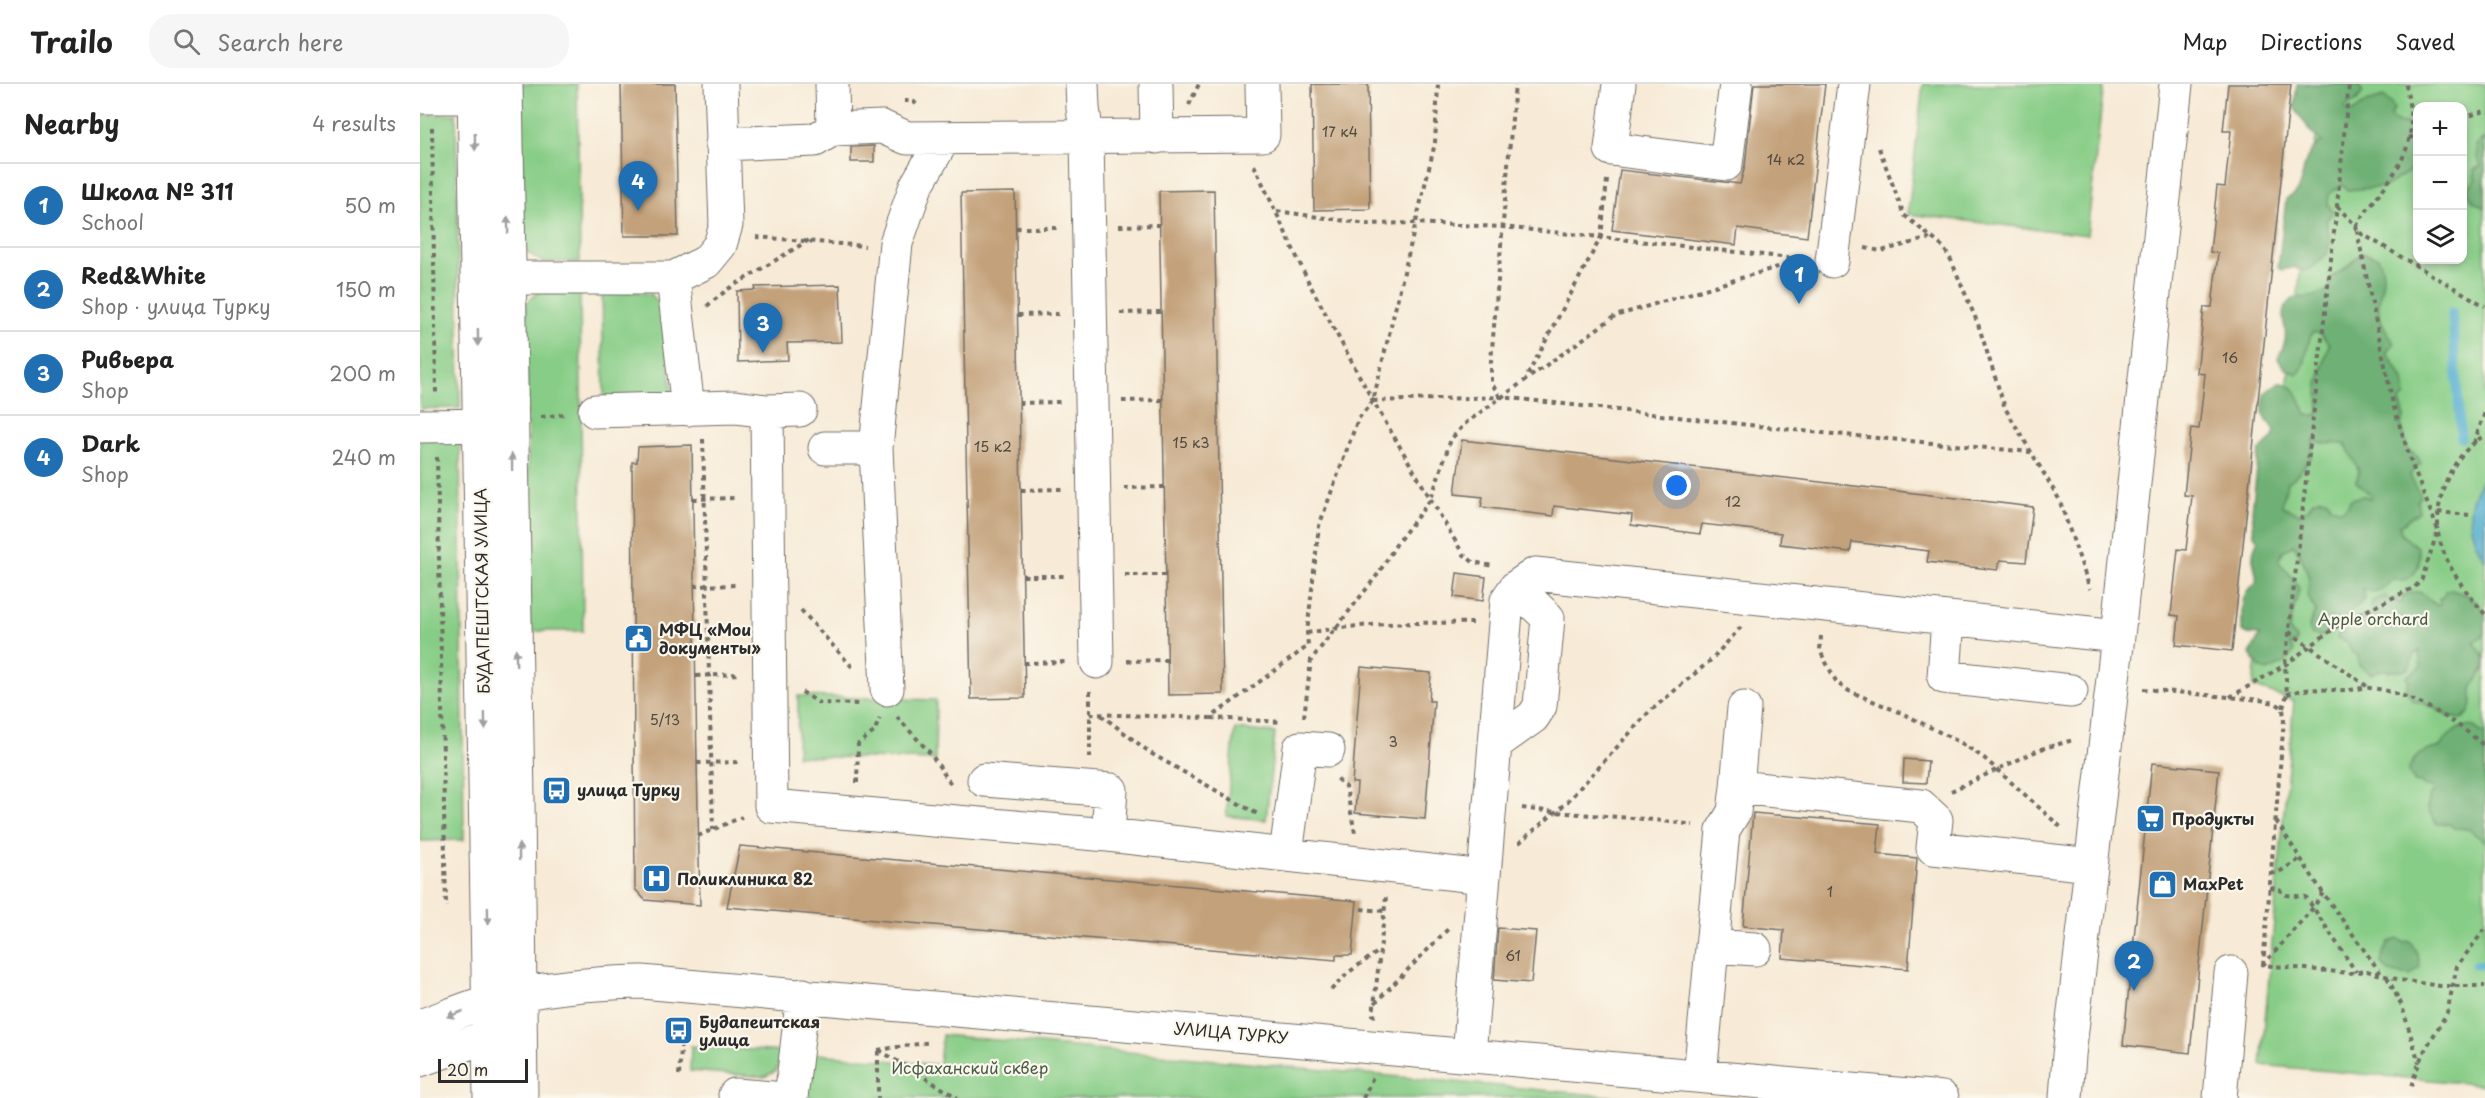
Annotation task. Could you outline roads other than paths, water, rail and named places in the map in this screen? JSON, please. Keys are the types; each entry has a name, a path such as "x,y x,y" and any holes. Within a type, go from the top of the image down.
{"street":[{"path":"477,278 673,278 706,262 720,245 726,225 721,84"},
{"path":"832,84 833,129"},
{"path":"1082,84 1087,138 1097,662"},
{"path":"1156,84 1156,137"},
{"path":"723,144 815,140 833,129 882,127 907,138 1263,135 1262,84"},
{"path":"1619,84 1611,149 1726,164 1736,84"},
{"path":"2066,1098 2118,636 2176,84"},
{"path":"426,97 490,90"},
{"name":"БУДАПЕШТСКАЯ УЛИЦА","path":"490,90 509,278 511,425 504,998 489,1036 490,1098"},
{"name":"БУДАПЕШТСКАЯ УЛИЦА","path":"490,90 477,278 479,426 504,998 521,1098"},
{"path":"1823,255 1852,99"},
{"path":"886,697 876,448 895,250 916,186 944,138"},
{"path":"673,278 680,336 695,409"},
{"path":"595,411 735,407 767,411 800,410"},
{"path":"767,411 771,805 1108,835 1287,843 1483,889"},
{"path":"428,426 511,425"},
{"path":"825,448 876,448"},
{"path":"1526,580 1822,604 1867,623 1948,618 2118,636"},
{"path":"1469,1055 1507,600 1526,580"},
{"path":"1495,744 1533,717 1540,706 1548,618 1526,580"},
{"path":"1948,618 1944,677 2071,691"},
{"path":"1700,1076 1723,830 1734,812 1744,708"},
{"path":"1287,843 1310,740"},
{"path":"984,780 1111,789 1108,835"},
{"path":"1737,787 1921,806 1936,819 1933,848 2091,865"},
{"path":"1712,946 1755,949"},
{"path":"2220,1098 2246,973"},
{"name":"УЛИЦА ТУРКУ","path":"420,1026 504,998 608,982 642,982 1942,1098"},
{"path":"791,1098 803,995"},
{"path":"420,1060 489,1036"},
{"path":"735,1095 773,1098"}],"water":[{"path":"2485,476 2485,560 2474,539 2470,518 2473,497"}],"waterway":[{"path":"2452,312 2461,438"},
{"path":"2475,965 2485,965"}],"place":[{"name":"Dark","path":"638,211"},
{"name":"Школа № 311","path":"1799,304"},
{"name":"Ривьера","path":"763,353"},
{"name":"МФЦ «Мои документы»","path":"638,639"},
{"name":"улица Турку","path":"556,790"},
{"name":"Продукты","path":"2151,819"},
{"name":"Поликлиника 82","path":"656,879"},
{"name":"MaxPet","path":"2162,884"},
{"name":"Red&White","path":"2134,991"},
{"name":"Будапештская улица","path":"678,1031"}],"park label":[{"name":"Apple orchard","path":"2373,619"},
{"name":"Исфаханский сквер","path":"970,1068"}]}
